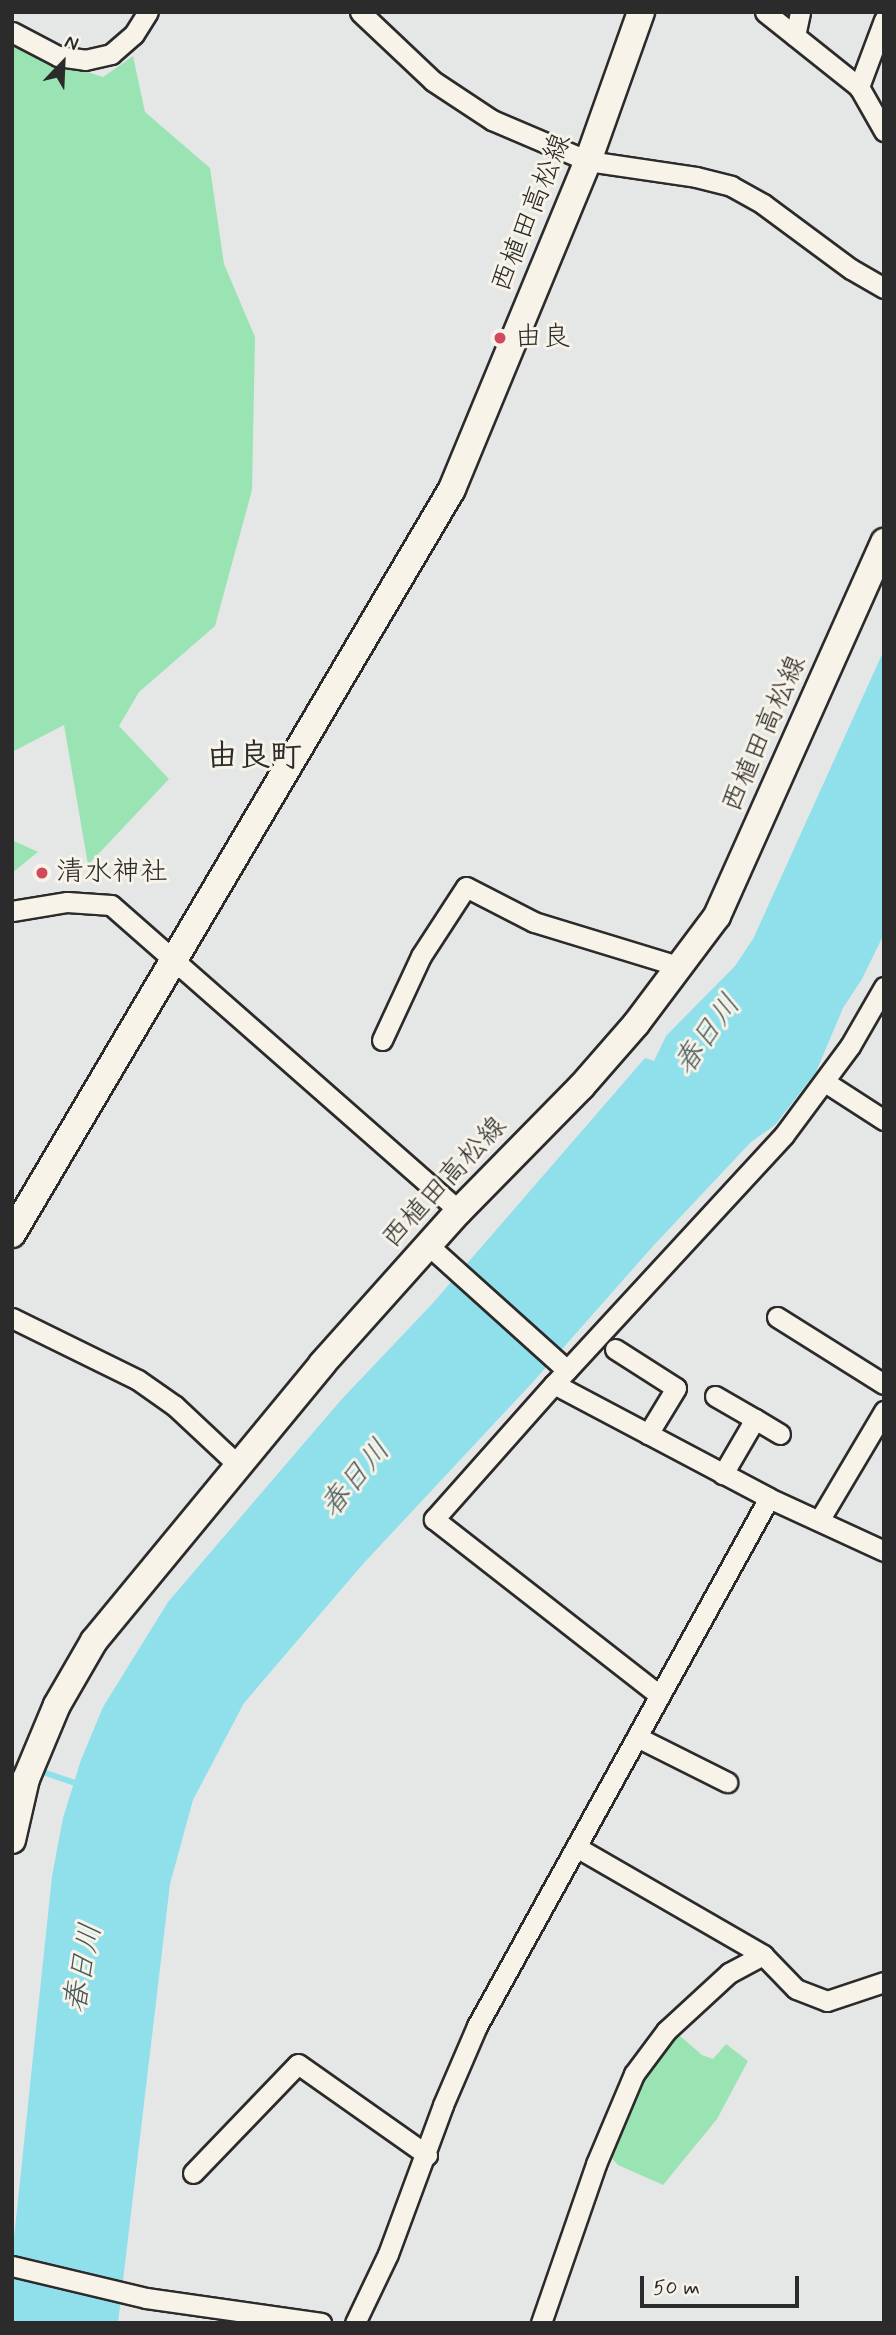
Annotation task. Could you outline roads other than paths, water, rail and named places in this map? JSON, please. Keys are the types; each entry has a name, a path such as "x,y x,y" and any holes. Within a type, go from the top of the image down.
{"main road":[{"name":"西植田高松線","path":"12,1234 452,489 588,161 641,12"},
{"name":"西植田高松線","path":"12,1840 26,1779 57,1705 94,1641 237,1464 428,1245 581,1087 681,967 717,916 884,542"}],"street":[{"path":"12,32 58,56 85,60 111,54 134,34 148,12"},
{"path":"360,12 433,81 470,108 588,161 696,177 731,186 763,204 851,269 884,288"},
{"path":"765,12 859,87 884,131"},
{"path":"795,36 800,12"},
{"path":"859,87 884,20"},
{"path":"382,1040 421,956 466,887 534,922 681,967"},
{"path":"12,911 67,902 111,905 174,957 459,1211"},
{"path":"659,1695 433,1519 783,1135 825,1082 884,987"},
{"path":"825,1082 884,1120"},
{"path":"428,1245 560,1377 648,1434 769,1498 820,1519 884,1551"},
{"path":"777,1317 884,1384"},
{"path":"12,1318 138,1380 175,1406 237,1464"},
{"path":"615,1349 676,1388 648,1434"},
{"path":"715,1396 780,1434"},
{"path":"820,1519 884,1411"},
{"path":"723,1474 755,1419"},
{"path":"355,2323 388,2254 427,2155 443,2105 477,2026 578,1848 659,1695 769,1498"},
{"path":"637,1737 727,1782"},
{"path":"578,1848 763,1955 796,1989 827,2001 884,1982"},
{"path":"541,2323 596,2164 634,2074 666,2031 720,1981 763,1955"},
{"path":"193,2172 298,2064 427,2155"},
{"path":"12,2266 146,2298 321,2323"}],"water":[{"name":"春日川","path":"884,650 884,934 862,979 843,1008 816,1072 775,1125 751,1142 654,1245 533,1382 363,1564 244,1703 193,1800 170,1884 118,2323 12,2323 12,2257 52,1876 63,1818 81,1760 103,1707 168,1602 341,1400 432,1304 645,1058 654,1061 666,1036 735,966 753,939"}],"waterway":[{"path":"43,1772 81,1785"}],"place":[{"name":"由良","path":"500,338"},
{"name":"清水神社","path":"42,873"}],"district":[{"name":"由良町","path":"254,757"}]}
